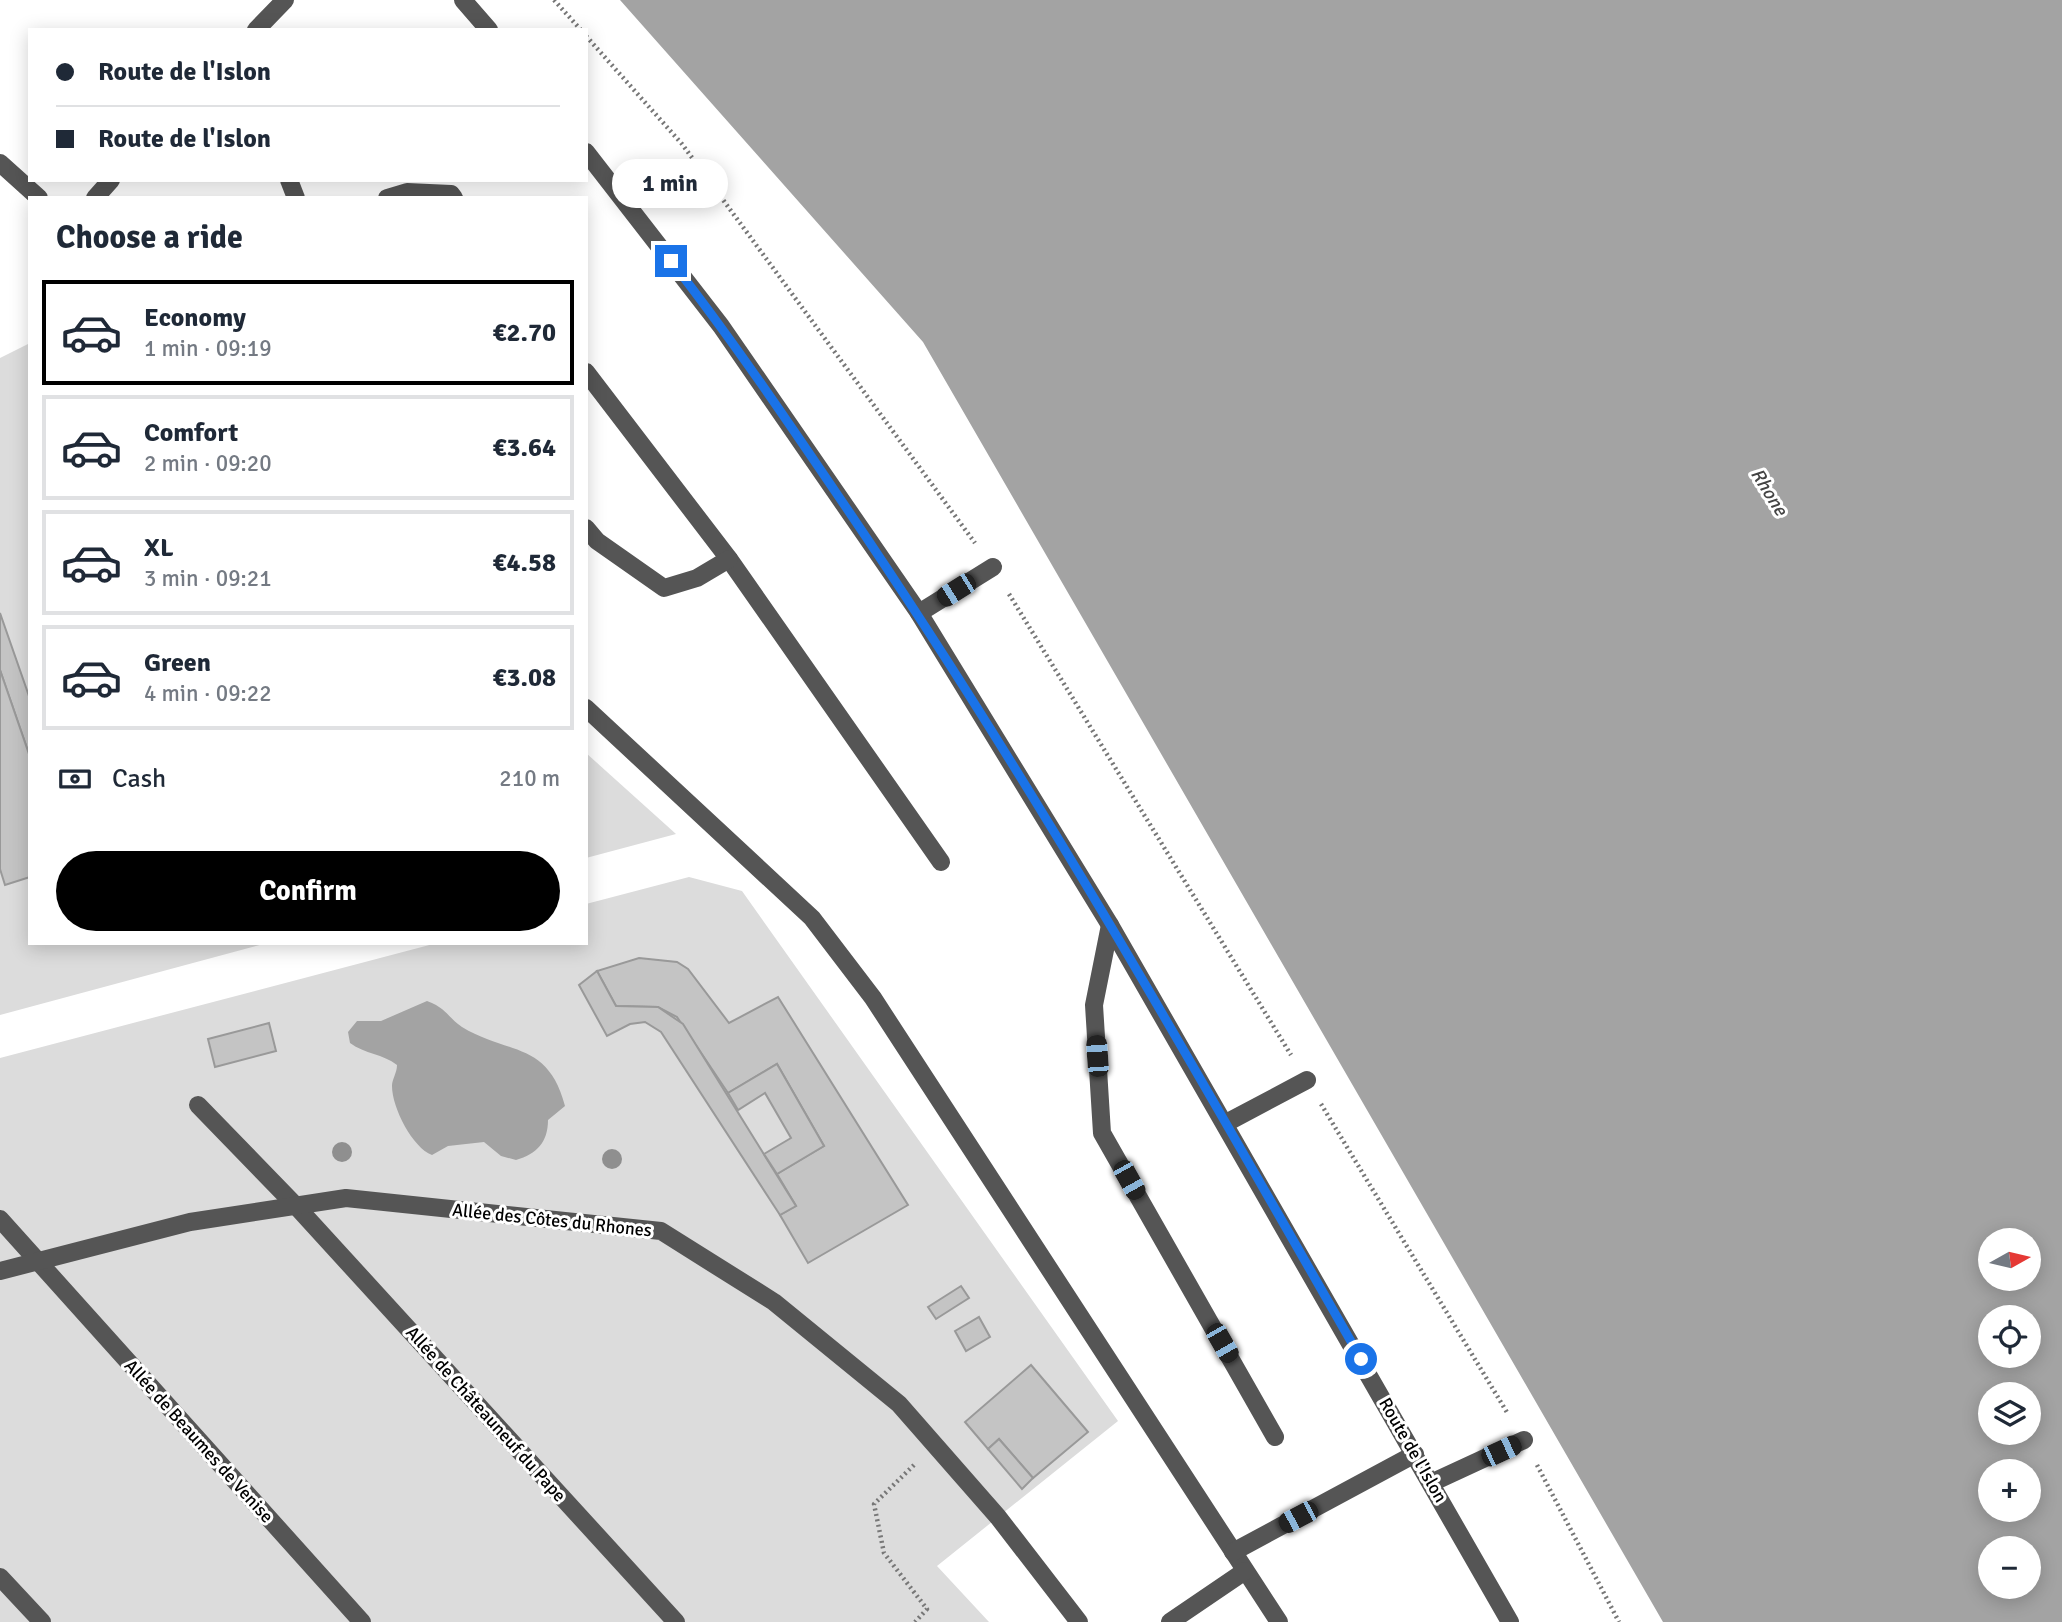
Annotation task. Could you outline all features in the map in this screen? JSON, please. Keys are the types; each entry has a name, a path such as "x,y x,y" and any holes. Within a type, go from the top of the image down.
{"street":[{"path":"258,28 285,0"},
{"path":"463,0 487,28"},
{"name":"Route de l'Islon","path":"588,155 722,326 919,613 1110,925 1226,1123 1510,1622"},
{"path":"0,163 37,196"},
{"path":"97,196 109,182"},
{"path":"394,196 407,192 452,196"},
{"path":"588,375 729,559 941,862"},
{"path":"588,530 597,541 664,589 697,578 729,559"},
{"path":"919,613 993,567"},
{"path":"588,711 812,918 873,998 1279,1622"},
{"path":"1110,925 1094,1005 1102,1133 1275,1437"},
{"path":"1226,1123 1307,1080"},
{"name":"Allée de Châteauneuf du Pape","path":"198,1105 296,1206 676,1622"},
{"name":"Allée des Côtes du Rhones","path":"0,1271 190,1222 346,1198 661,1231 774,1302 899,1404 998,1517 1079,1622"},
{"name":"Allée de Beaumes de Venise","path":"0,1219 362,1622"},
{"path":"1432,1483 1524,1440"},
{"path":"1233,1552 1415,1454"},
{"path":"1170,1622 1245,1571"},
{"path":"0,1577 41,1622"}],"path":[{"path":"554,0 579,28"},
{"path":"588,38 682,144 993,567 1524,1440 1619,1622"},
{"path":"915,1622 927,1609 884,1553 874,1504 935,1446"}],"shaded area":[{"path":"28,344 28,945 260,945 0,1015 0,358"},
{"path":"588,755 676,834 588,857"},
{"path":"689,877 742,891 1118,1421 937,1566 989,1622 0,1622 0,1058 429,945 588,945 588,903"}],"water":[{"name":"Rhone","path":"620,0 2062,0 2062,1622 1663,1622 923,342"},
{"path":"427,1001 439,1007 462,1027 524,1053 548,1070 558,1085 565,1106 548,1120 546,1135 535,1151 516,1160 501,1156 484,1142 448,1146 432,1155 411,1136 393,1095 392,1083 397,1065 350,1043 348,1032 357,1021 381,1021"}],"building":[{"path":"0,613 28,693 28,751 0,670"},
{"path":"0,670 28,751 28,878 5,885 0,869"},
{"path":"639,958 677,962 688,969 729,1023 778,997 908,1205 808,1263 780,1215 796,1206 777,1174 824,1146 777,1064 728,1093 677,1017 658,1007 616,1006 597,971"},
{"path":"597,971 616,1006 658,1007 683,1024 796,1206 780,1215 661,1032 645,1022 630,1024 607,1036 579,985"},
{"path":"269,1023 276,1051 215,1067 208,1039"},
{"path":"777,1064 824,1146 777,1174 764,1154 791,1138 765,1093 738,1110 728,1093"},
{"path":"961,1286 969,1298 936,1319 928,1307"},
{"path":"979,1317 990,1337 966,1351 955,1331"},
{"path":"1031,1365 1088,1432 1033,1478 999,1439 988,1449 965,1422"},
{"path":"999,1439 1033,1478 1022,1489 988,1449"}],"route":[{"path":"671,261 722,326 919,613 1097,902 1361,1359"}]}
